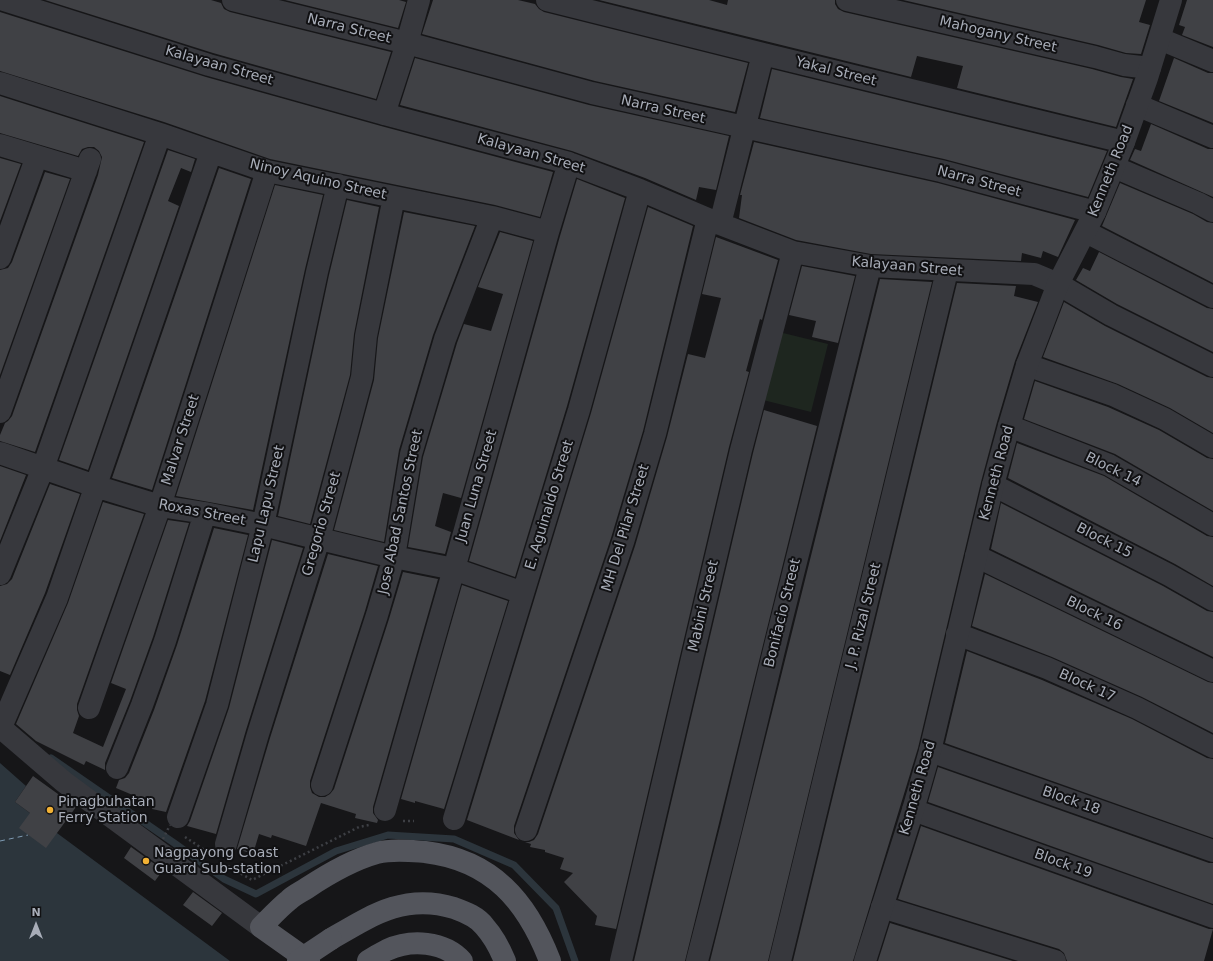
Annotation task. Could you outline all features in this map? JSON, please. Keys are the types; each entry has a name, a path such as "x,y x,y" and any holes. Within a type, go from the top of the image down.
{"main road":[{"path":"309,961 261,928 289,899 323,877 357,860 378,853 410,851 438,854 466,863 495,878 512,894 526,912 541,939 550,961"},
{"path":"298,961 371,915 407,903 440,904 466,912 485,926 505,961"},
{"path":"368,961 388,950 415,943 436,945 456,955 462,961"}],"street":[{"name":"Kalayaan Street","path":"4,0 209,65 384,114 570,163 640,190 714,222 793,252 870,266 947,271 1034,274 1058,284 1111,315 1213,366"},
{"name":"Narra Street","path":"233,0 407,43 592,94 941,172 1095,212"},
{"path":"384,114 407,43 418,0"},
{"name":"Yakal Street","path":"547,0 1124,142"},
{"name":"Mahogany Street","path":"846,0 1124,65 1150,68"},
{"name":"Kenneth Road","path":"865,961 913,810 930,751 993,485 1027,365 1058,284 1086,232 1124,142 1138,105 1172,0"},
{"path":"1160,39 1213,61"},
{"name":"MH Del Pilar Street","path":"526,830 623,542 655,434 714,222 744,128 762,54"},
{"name":"Ninoy Aquino Street","path":"0,83 160,134 267,171 492,217 548,232"},
{"path":"1138,105 1213,137"},
{"path":"0,574 43,468 160,134"},
{"path":"0,145 37,156 88,165 0,412"},
{"path":"211,152 57,598 0,727 64,782 261,928"},
{"path":"0,258 37,156"},
{"name":"Juan Luna Street","path":"385,818 548,232 570,163"},
{"path":"1114,167 1198,203 1213,212"},
{"name":"Malvar Street","path":"89,708 160,506 267,171"},
{"name":"Lapu Lapu Street","path":"174,821 217,705 263,525 313,287 338,185"},
{"name":"E. Aguinaldo Street","path":"454,819 579,410 640,190"},
{"name":"Gregorio Street","path":"227,855 258,734 319,539 362,377 366,336 394,197"},
{"name":"Jose Abad Santos Street","path":"322,785 377,615 394,557 411,454 445,339 492,217"},
{"path":"1086,232 1213,297"},
{"name":"Mabini Street","path":"621,961 741,450 793,252"},
{"name":"Bonifacio Street","path":"697,961 870,266"},
{"name":"J. P. Rizal Street","path":"780,961 947,271"},
{"path":"1027,365 1120,398 1164,419 1213,447"},
{"name":"Block 14","path":"1009,426 1109,465 1213,525"},
{"name":"Roxas Street","path":"0,453 95,486 160,506 206,513 263,525 394,557 454,569 523,593"},
{"name":"Block 15","path":"993,485 1170,575 1213,600"},
{"path":"117,768 165,641 206,513"},
{"name":"Block 16","path":"976,556 1213,672"},
{"name":"Block 17","path":"957,634 1047,668 1137,708 1213,747"},
{"name":"Block 18","path":"930,751 1213,850"},
{"name":"Block 19","path":"913,810 1213,917"},
{"path":"882,907 1055,961"}],"path":[{"path":"227,855 252,880 359,827 385,818 414,821"},
{"path":"163,839 174,821"}],"shaded area":[{"path":"779,332 828,344 811,412 763,400"},
{"path":"0,763 26,786 15,802 230,961 0,961"}],"building":[{"path":"45,0 211,0 221,3 224,9 230,12 391,52 376,99 213,53"},
{"path":"285,0 399,0 406,2 398,28"},
{"path":"433,0 518,0 535,4 544,12 748,63 735,112 595,81 422,34"},
{"path":"599,0 709,0 727,5 728,0 835,0 835,4 838,9 844,12 1133,79 1116,127 957,88 963,66 917,56 911,77"},
{"path":"903,0 1146,0 1139,22 1150,25 1141,54 1126,53 1098,45"},
{"path":"1187,0 1213,0 1213,47 1182,35 1185,27 1179,25"},
{"path":"0,12 206,77 553,172 540,217 495,205 270,159 164,122 0,71"},
{"path":"415,58 589,105 729,136 716,190 699,187 696,200 645,178 572,151 400,105"},
{"path":"1174,58 1208,73 1213,73 1213,123 1159,101"},
{"path":"772,69 1107,151 1088,197 944,159 760,118"},
{"path":"0,96 144,142 35,452 0,441 0,435 5,423 12,416 98,175 102,157 99,151 94,147 82,149 78,156 0,133"},
{"path":"1151,124 1208,149 1213,149 1213,197 1130,160 1135,149 1141,151"},
{"path":"754,142 938,183 1075,220 1058,257 1043,251 1041,258 1022,253 1021,261 871,254 796,240 739,218 742,195 740,195"},
{"path":"168,150 195,159 191,172 181,168 168,201 179,206 88,470 59,460"},
{"path":"0,158 21,164 0,221"},
{"path":"219,168 251,179 152,490 112,478"},
{"path":"45,172 70,179 0,375 0,270 8,268 12,262"},
{"path":"577,179 625,198 567,406 515,577 469,561"},
{"path":"1120,183 1193,214 1207,222 1213,223 1213,283 1102,226"},
{"path":"275,185 323,195 305,269 253,510 176,496"},
{"path":"347,200 379,207 354,334 350,375 310,524 278,516 329,275"},
{"path":"648,207 693,226 643,431 611,538 514,826 514,833 519,840 467,820 591,413"},
{"path":"404,212 475,226 433,335 399,450 384,542 334,530 374,380 378,338"},
{"path":"500,232 533,241 461,498 443,493 435,526 451,532 445,554 408,547 423,457 464,324 491,331 503,294 478,287"},
{"path":"716,237 778,260 762,320 760,319 746,371 749,372 729,447 616,929 595,925 597,916 564,882 573,873 560,869 564,858 545,852 545,850 530,847 531,844 525,842 534,840 538,834 635,546 667,437 688,354 705,358 721,298 702,294"},
{"path":"1099,252 1207,308 1213,309 1213,352 1117,304 1076,280 1083,268 1090,271"},
{"path":"802,266 855,276 838,343 812,337 816,321 789,315"},
{"path":"880,279 932,282 768,961 710,961"},
{"path":"957,283 1016,286 1014,296 1038,302 1015,361 997,422 981,482 918,748 853,961 793,961"},
{"path":"1064,302 1105,326 1207,377 1213,378 1213,433 1170,408 1118,384 1043,357"},
{"path":"1035,381 1108,407 1159,430 1207,458 1213,459 1213,511 1115,454 1024,419"},
{"path":"764,410 817,426 685,961 634,961 753,453"},
{"path":"1017,443 1104,476 1207,536 1213,537 1213,586 1175,564 1008,478"},
{"path":"0,466 26,475 0,541"},
{"path":"50,484 80,494 45,593 10,675 0,671 0,586 7,584 12,579"},
{"path":"103,502 144,514 77,704 79,716 73,733 103,747 126,689 111,683 168,520 189,523 153,637 130,701 105,763 105,770 86,761 84,765 36,741 16,724 68,603"},
{"path":"1001,503 1163,586 1207,611 1213,612 1213,657 991,549"},
{"path":"214,528 248,535 205,701 166,812 152,809 154,804 116,788 119,780 125,778 129,773 154,710 177,645"},
{"path":"272,540 303,548 246,730 216,834 187,826 229,708"},
{"path":"328,554 378,566 310,781 312,793 319,797 325,797 334,789 403,572 438,579 373,807 373,813 378,820 377,823 355,818 356,814 321,803 306,846 272,835 271,838 259,834 253,854 237,849"},
{"path":"985,574 1208,682 1213,683 1213,733 1142,697 1052,657 972,626"},
{"path":"462,585 508,601 444,809 415,801 415,803 401,799"},
{"path":"967,651 1042,680 1132,719 1207,758 1213,759 1213,838 945,743"},
{"path":"938,767 1209,863 1213,863 1213,904 928,802"},
{"name":"Pinagbuhatan Ferry Station","path":"33,776 76,807 46,848 19,828 30,813 15,802"},
{"path":"921,826 1209,929 1213,929 1204,961 1067,961 1064,953 1059,949 898,899"},
{"name":"Nagpayong Coast Guard Sub-station","path":"131,847 163,870 155,881 124,858"},
{"path":"193,892 222,913 212,926 183,905"},
{"path":"890,923 1013,961 878,961"}],"waterway":[{"path":"51,758 224,879 256,894 336,851 388,835 454,839 514,865 556,908 575,961"}],"ferry route":[{"path":"0,841 28,835"}],"place":[{"name":"Pinagbuhatan Ferry Station","path":"50,810"},
{"name":"Nagpayong Coast Guard Sub-station","path":"146,861"}]}
